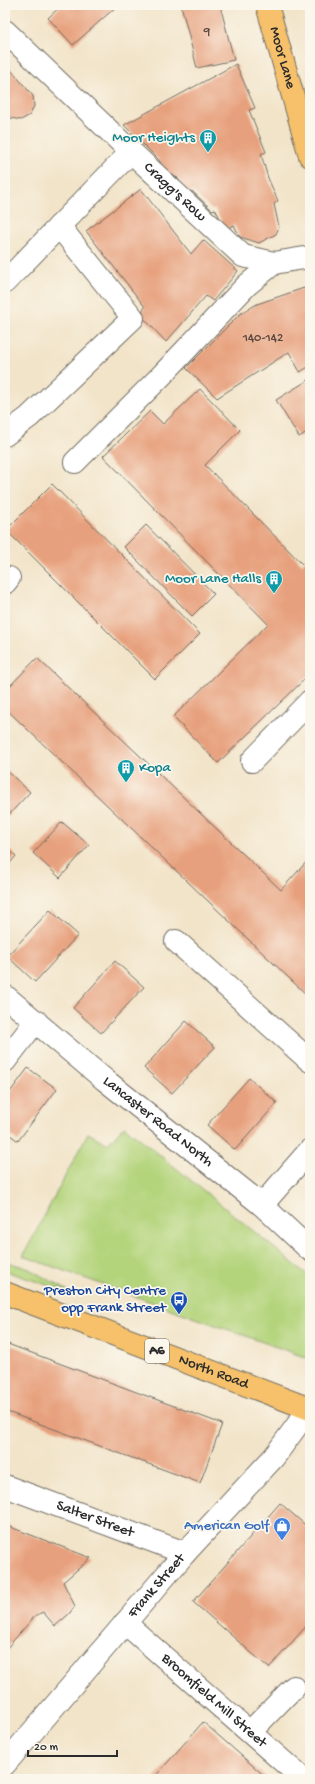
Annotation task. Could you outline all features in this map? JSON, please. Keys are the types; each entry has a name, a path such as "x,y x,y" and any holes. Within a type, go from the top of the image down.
{"main road":[{"name":"Moor Lane","path":"267,5 310,156"},
{"name":"North Road","path":"5,1293 310,1409"}],"street":[{"name":"Cragg's Row","path":"6,36 243,256 274,263 310,257"},
{"path":"5,282 131,152"},
{"path":"5,434 29,417 133,318 59,226"},
{"path":"75,462 162,375 247,285 274,263"},
{"path":"252,761 310,701"},
{"path":"176,941 310,1061"},
{"name":"Lancaster Road North","path":"5,996 105,1080 262,1205 310,1250"},
{"path":"5,1061 36,1021"},
{"path":"262,1205 310,1150"},
{"name":"Frank Street","path":"5,1764 185,1553 274,1457 310,1409"},
{"name":"Salter Street","path":"5,1486 185,1553"},
{"name":"Broomfield Mill Street","path":"125,1623 303,1779"},
{"path":"250,1732 294,1687"}],"green space":[{"path":"124,1126 310,1277 310,1359 23,1256 88,1133 108,1144"},
{"path":"5,1261 29,1269 74,1294 5,1271"}],"building":[{"path":"62,5 118,5 73,45 48,18"},
{"path":"181,5 220,5 234,60 197,68"},
{"path":"5,63 33,96 34,106 30,115 21,120 11,118 5,112 5,96 7,92 5,90"},
{"name":"Moor Heights","path":"236,64 255,108 249,110 266,152 261,154 268,178 278,201 274,204 279,227 276,234 259,243 240,237 234,225 226,229 215,209 212,210 192,191 187,194 177,177 171,181 159,160 124,125"},
{"path":"141,189 191,254 203,240 238,271 213,301 206,296 166,342 140,314 145,307 86,231"},
{"path":"304,288 310,297 310,366 300,372 289,352 217,398 186,368 240,314 257,304"},
{"path":"310,379 310,430 299,437 276,400"},
{"name":"Moor Lane Halls","path":"200,389 240,430 205,465 302,564 310,556 310,674 218,763 173,717 268,624 103,456 150,411 163,424"},
{"path":"52,484 200,634 155,679 6,530"},
{"path":"146,525 214,594 192,616 124,547"},
{"name":"Kopa","path":"37,658 281,890 310,858 310,998 5,708 5,691"},
{"path":"5,769 30,792 5,819"},
{"path":"62,822 89,845 60,878 33,853"},
{"path":"5,846 16,856 5,869"},
{"path":"50,910 78,935 35,982 7,956"},
{"path":"115,961 144,987 101,1033 73,1008"},
{"path":"186,1021 215,1047 172,1093 144,1068"},
{"path":"28,1068 57,1089 18,1141 5,1131 5,1099"},
{"path":"249,1078 277,1103 235,1150 207,1125"},
{"path":"5,1343 222,1424 200,1483 5,1411"},
{"path":"280,1503 310,1529 310,1622 269,1668 193,1602"},
{"path":"5,1525 91,1558 63,1582 75,1606 69,1614 55,1626 43,1612 35,1616 5,1650"},
{"path":"203,1722 268,1779 153,1779"}],"place":[{"name":"Moor Heights","path":"208,153"},
{"name":"Moor Lane Halls","path":"274,594"},
{"name":"Kopa","path":"126,783"},
{"name":"Preston City Centre opp Frank Street","path":"179,1315"},
{"name":"American Golf","path":"282,1541"}]}
